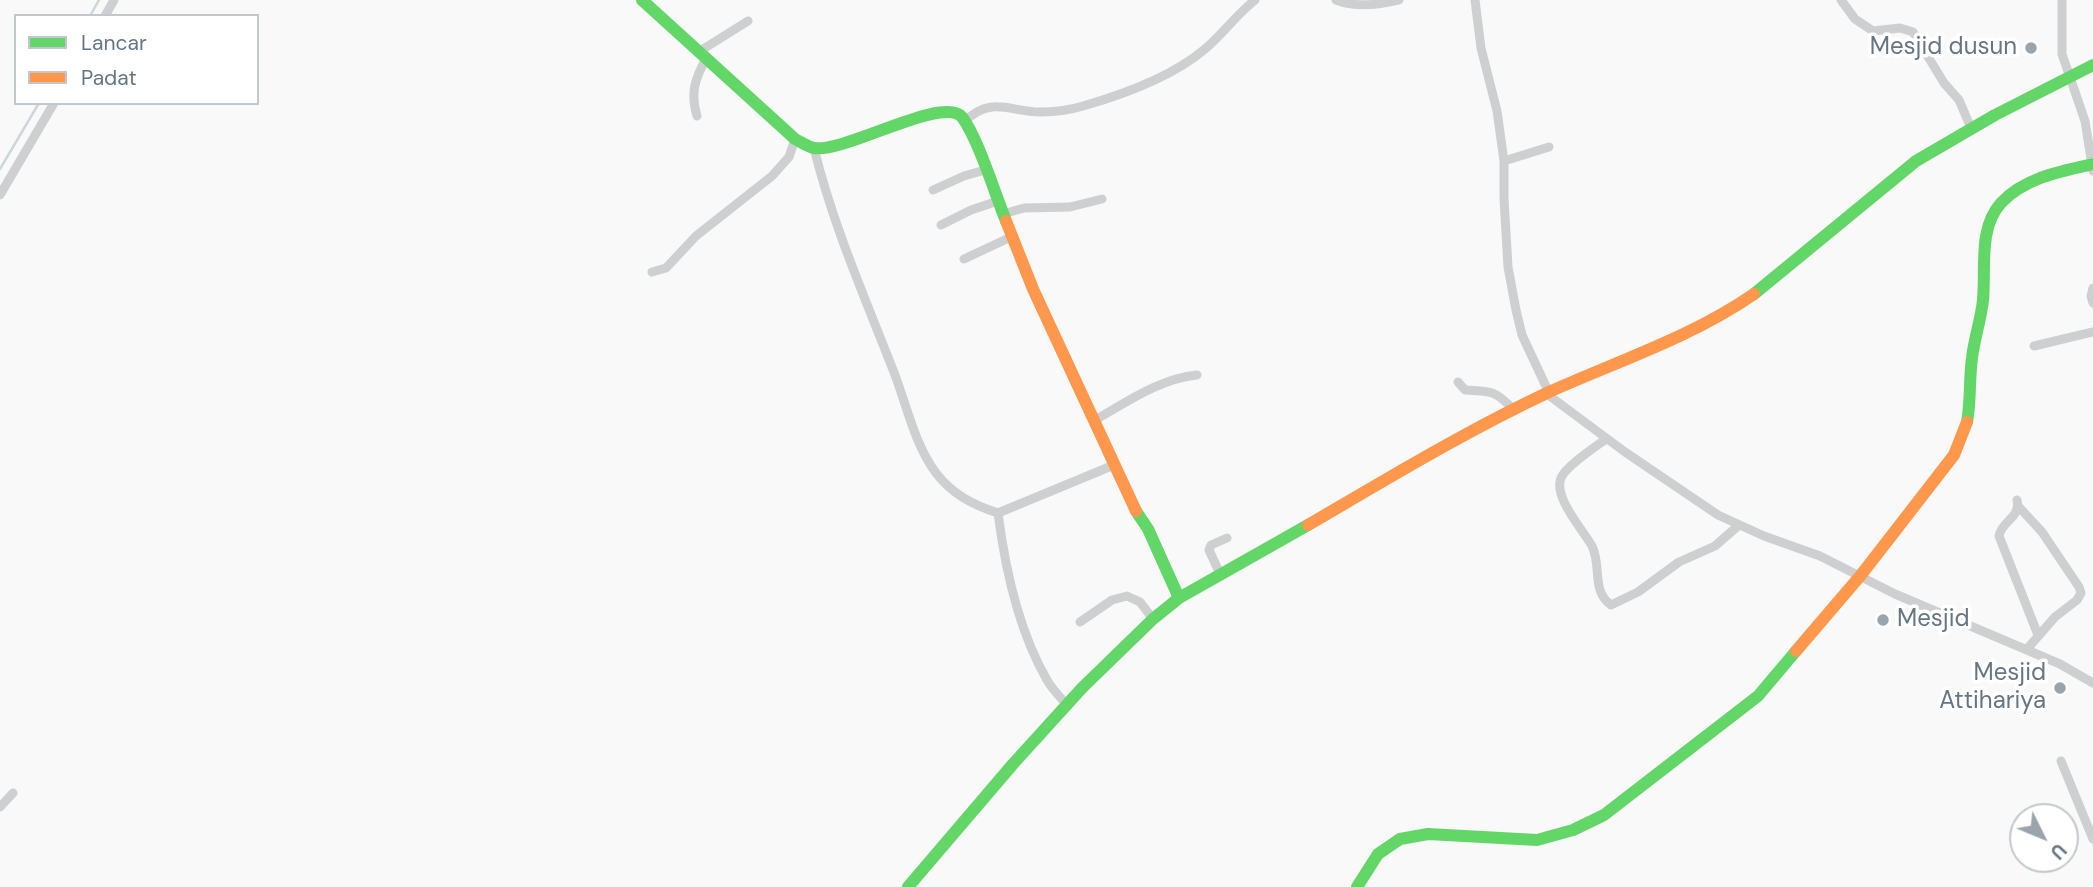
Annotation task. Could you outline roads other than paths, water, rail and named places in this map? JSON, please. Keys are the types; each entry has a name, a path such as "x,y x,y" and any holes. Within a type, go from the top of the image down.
{"street":[{"path":"642,0 795,139 814,148 832,147 945,111 953,111 964,122 1011,237 1093,421 1180,598"},
{"path":"964,122 992,106 1039,112 1083,106 1158,79 1174,72 1201,53 1237,14 1255,0"},
{"path":"1336,0 1343,3 1378,5 1399,0"},
{"path":"1475,0 1481,48 1497,111 1504,160 1508,267 1522,335 1548,393 1606,439 1696,501 1739,525 1820,556 1895,594 2060,664 2093,683"},
{"path":"1841,0 1855,19 1873,31 1900,28 1913,32 1944,83 1959,100 1971,128"},
{"path":"1357,887 1378,854 1400,839 1428,834 1537,840 1573,830 1604,815 1751,703 1861,575 1947,464 1965,436 1969,423 1971,365 1983,307 1986,234 1997,205 2017,189 2036,180 2056,172 2092,166 2085,121 2069,78 2061,40 2062,0"},
{"path":"697,116 692,93 703,54 748,22"},
{"path":"908,887 1067,705 1153,619 1180,598 1406,467 1514,410 1705,325 1745,302 1916,161 1971,128 2093,65"},
{"path":"0,195 53,105"},
{"path":"652,272 666,268 696,236 772,176 789,158 795,139"},
{"path":"1504,160 1549,147"},
{"path":"814,148 836,223 923,450 935,471 959,496 998,513 1114,465"},
{"path":"933,190 985,170"},
{"path":"1003,214 1024,208 1070,206 1102,199"},
{"path":"941,225 998,201"},
{"path":"964,259 1011,237"},
{"path":"2093,288 2093,303"},
{"path":"2034,346 2093,332"},
{"path":"1093,421 1149,389 1182,376 1197,375"},
{"path":"1458,382 1465,390 1486,389 1492,392 1504,399 1514,410"},
{"path":"1606,439 1567,471 1561,479 1560,489 1570,512 1597,557 1599,590 1611,605 1638,592 1679,562 1715,546 1739,525"},
{"path":"2027,649 2081,593 2042,532 2018,503 2016,515 2003,526 1999,536 2038,635"},
{"path":"998,513 1001,539 1027,635 1048,683 1067,705"},
{"path":"1221,576 1209,550 1211,545 1227,538"},
{"path":"1080,622 1112,600 1127,596 1140,602 1153,619"},
{"path":"2061,761 2093,839"},
{"path":"0,807 13,793"},
{"path":"2080,806 2093,806"}],"waterway":[{"path":"91,14 99,0"},
{"path":"0,169 38,105"}],"place":[{"name":"Mesjid dusun","path":"2031,48"},
{"name":"Mesjid","path":"1883,620"},
{"name":"Mesjid Attihariya","path":"2060,688"}]}
